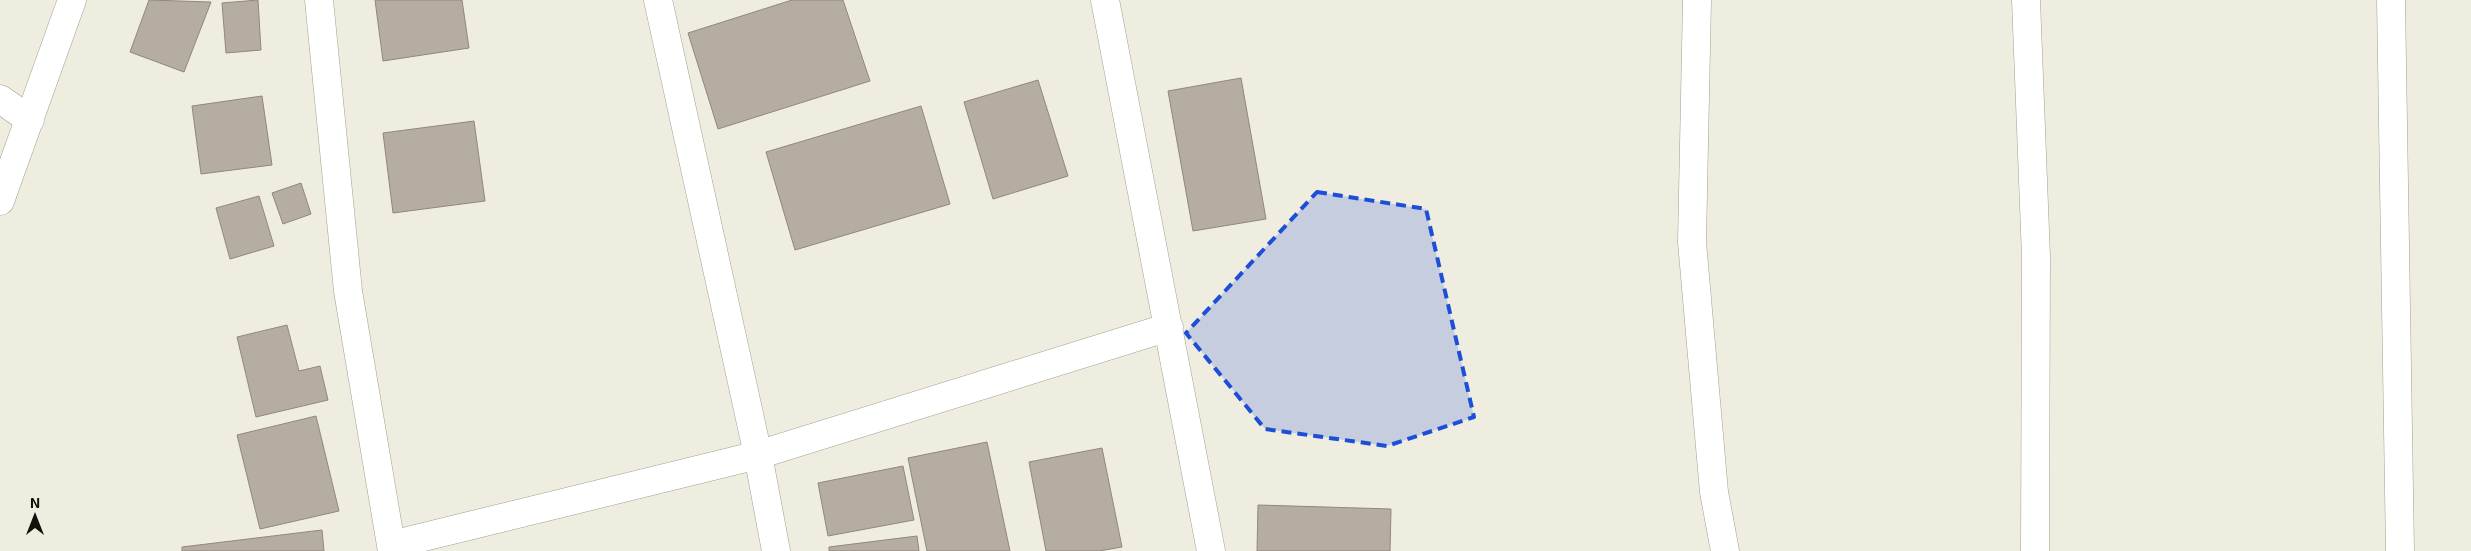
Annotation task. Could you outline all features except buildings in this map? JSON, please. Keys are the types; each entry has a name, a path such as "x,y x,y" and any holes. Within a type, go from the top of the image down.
{"street":[{"path":"0,201 72,0"},
{"path":"319,0 348,291 391,548 758,455 1169,327"},
{"path":"658,0 758,455 776,551"},
{"path":"1105,0 1211,551"},
{"path":"1696,0 1692,242 1714,492 1725,551"},
{"path":"2026,0 2036,258 2035,551"},
{"path":"2391,0 2400,551"},
{"path":"0,99 30,120"}],"highlighted area":[{"path":"1317,192 1426,209 1474,417 1387,446 1265,429 1186,333"}]}
